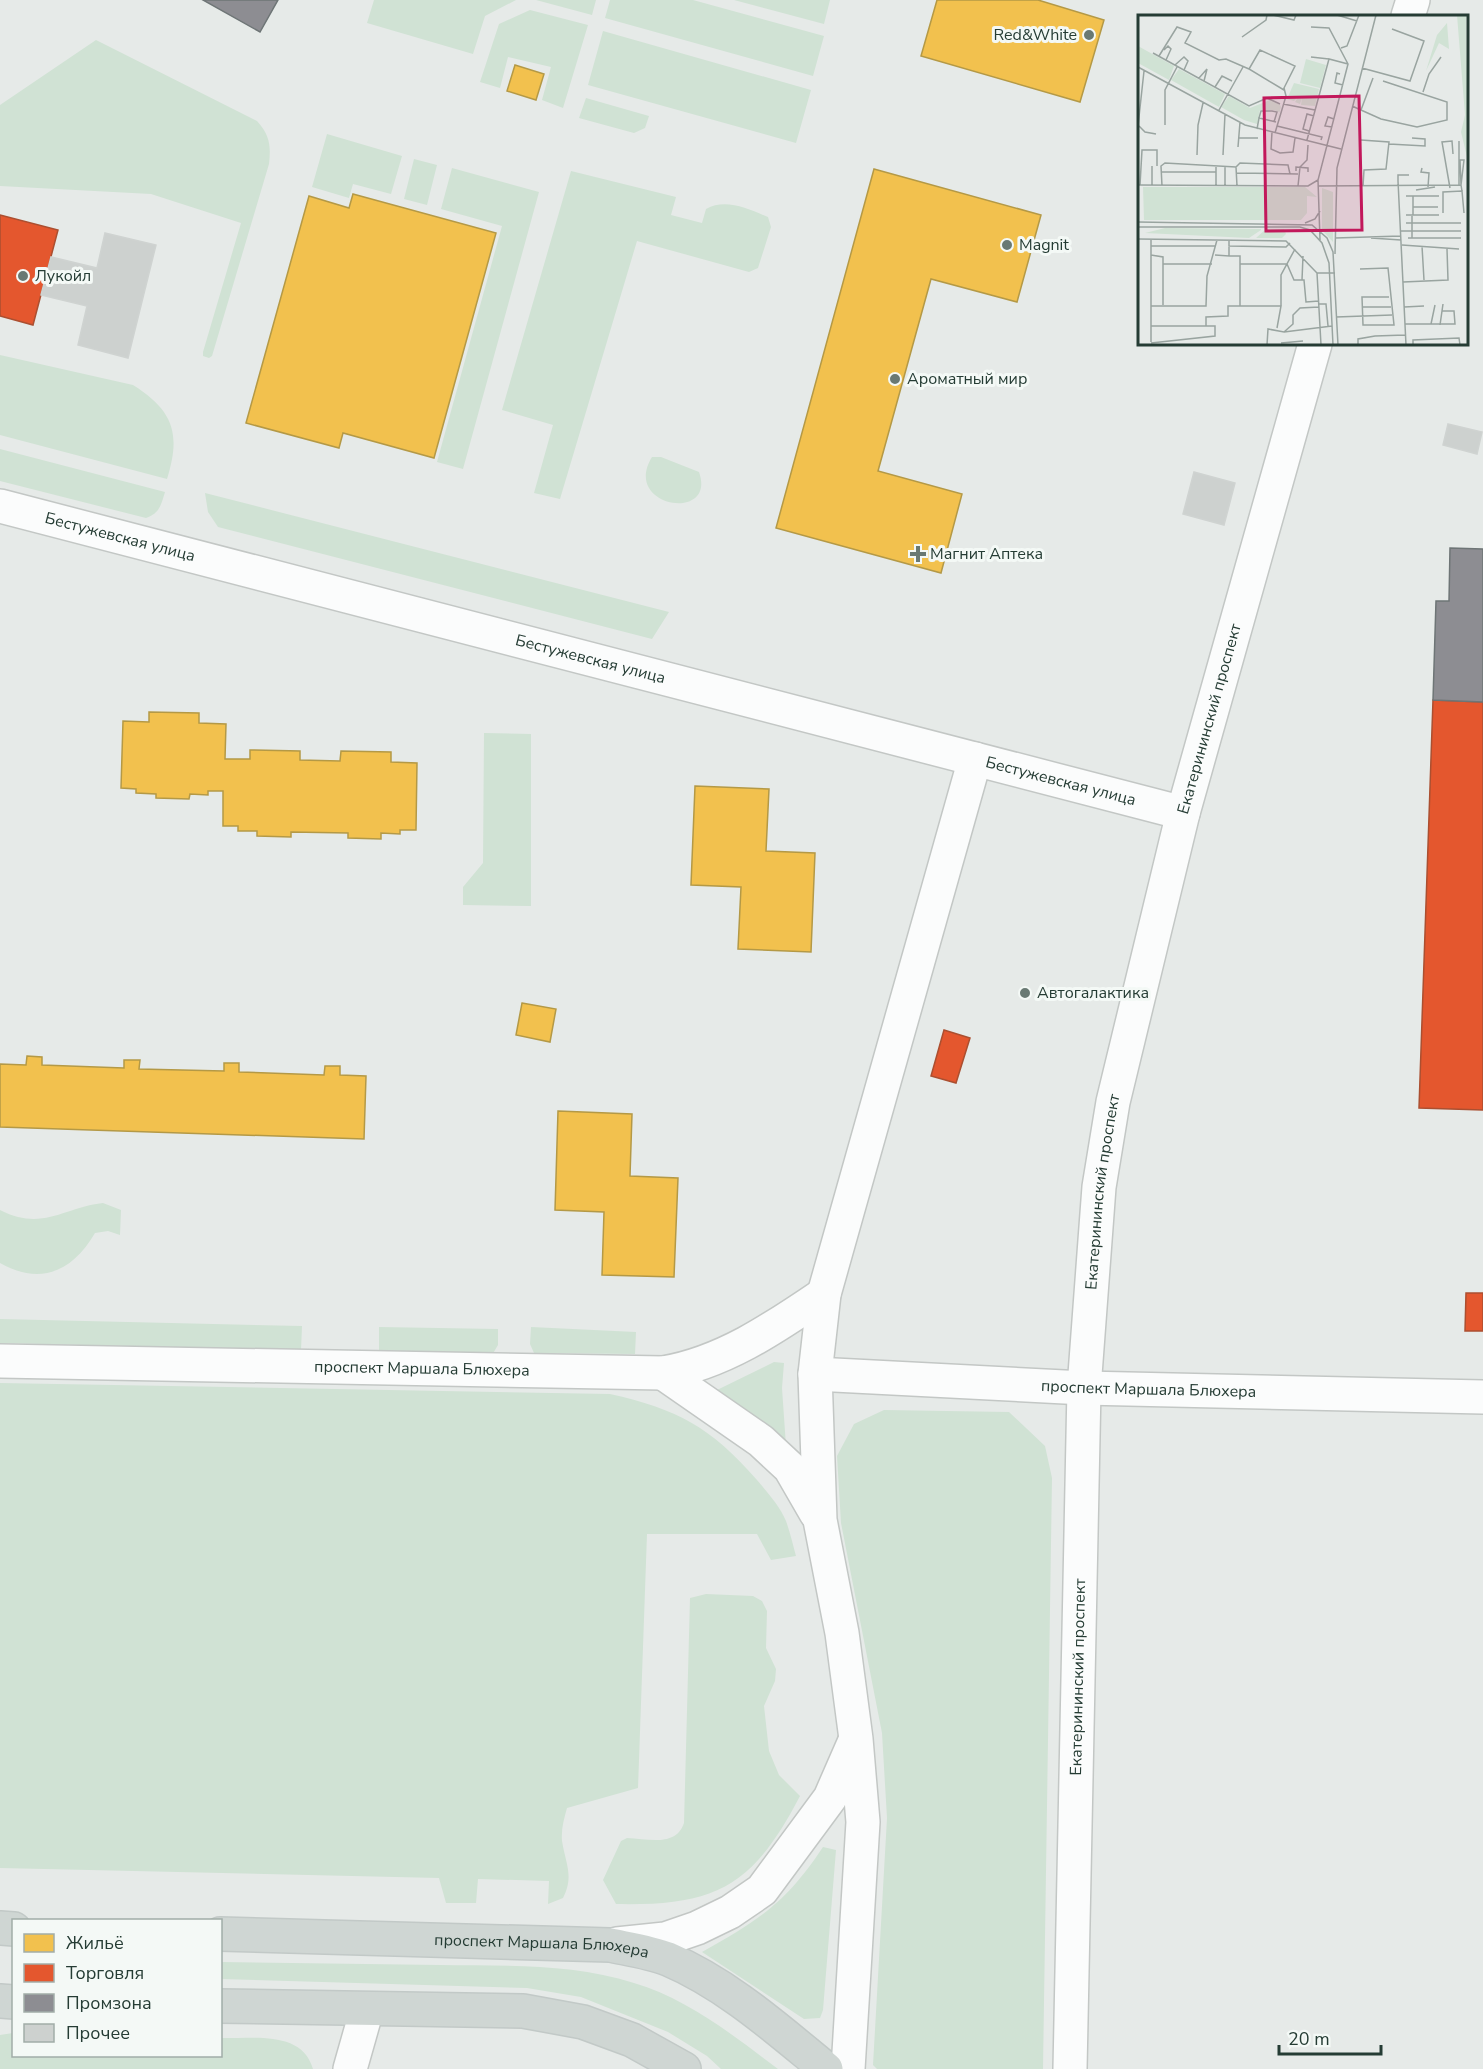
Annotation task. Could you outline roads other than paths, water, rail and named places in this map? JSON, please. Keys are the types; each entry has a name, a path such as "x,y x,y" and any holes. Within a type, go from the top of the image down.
{"main road":[{"name":"проспект Маршала Блюхера","path":"222,1934 610,1945 666,1958 707,1979 758,2014 826,2069"},
{"path":"222,2006 523,2011 583,2022 632,2040 684,2069"}],"street":[{"path":"1408,15 1413,0"},
{"name":"Екатерининский проспект","path":"1070,2069 1084,1388 1090,1280 1104,1155 1113,1102 1183,813 1315,345"},
{"name":"Бестужевская улица","path":"0,506 1183,813"},
{"path":"848,2069 863,1822 856,1739 842,1633 820,1520 815,1374 824,1294 975,759"},
{"name":"проспект Маршала Блюхера","path":"0,1361 663,1373 692,1368 765,1334 824,1294"},
{"path":"663,1373 761,1441 790,1468 820,1520"},
{"name":"проспект Маршала Блюхера","path":"815,1374 1084,1388 1483,1397"},
{"path":"610,1945 665,1940 730,1912 762,1890 830,1798 856,1739"},
{"path":"350,2069 367,2009"}],"place":[{"name":"Red&White","path":"1089,35"},
{"name":"Magnit","path":"1007,245"},
{"name":"Лукойл","path":"23,276"},
{"name":"Ароматный мир","path":"895,379"},
{"name":"Магнит Аптека","path":"918,554"},
{"name":"Автогалактика","path":"1025,993"}]}
